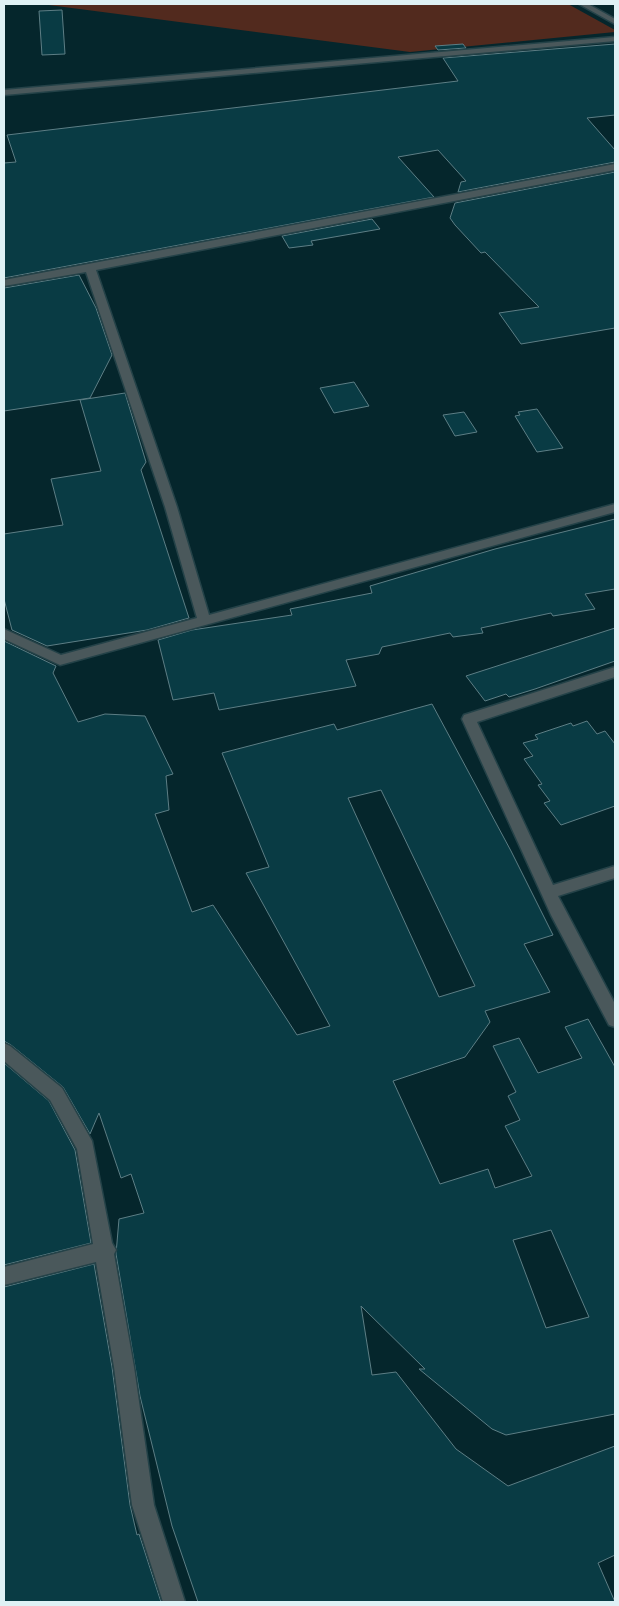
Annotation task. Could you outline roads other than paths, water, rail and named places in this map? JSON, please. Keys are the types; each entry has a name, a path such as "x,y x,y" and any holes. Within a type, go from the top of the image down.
{"street":[{"path":"583,4 615,22"},
{"path":"4,93 615,39"},
{"path":"4,282 90,268 615,167"},
{"path":"90,268 171,507 205,620"},
{"path":"4,634 60,660 615,508"},
{"path":"615,672 469,719 549,893 615,1020"},
{"path":"549,893 615,872"},
{"path":"4,1051 56,1094 86,1147 106,1250 143,1505 174,1602"},
{"path":"4,1276 106,1250"}]}
